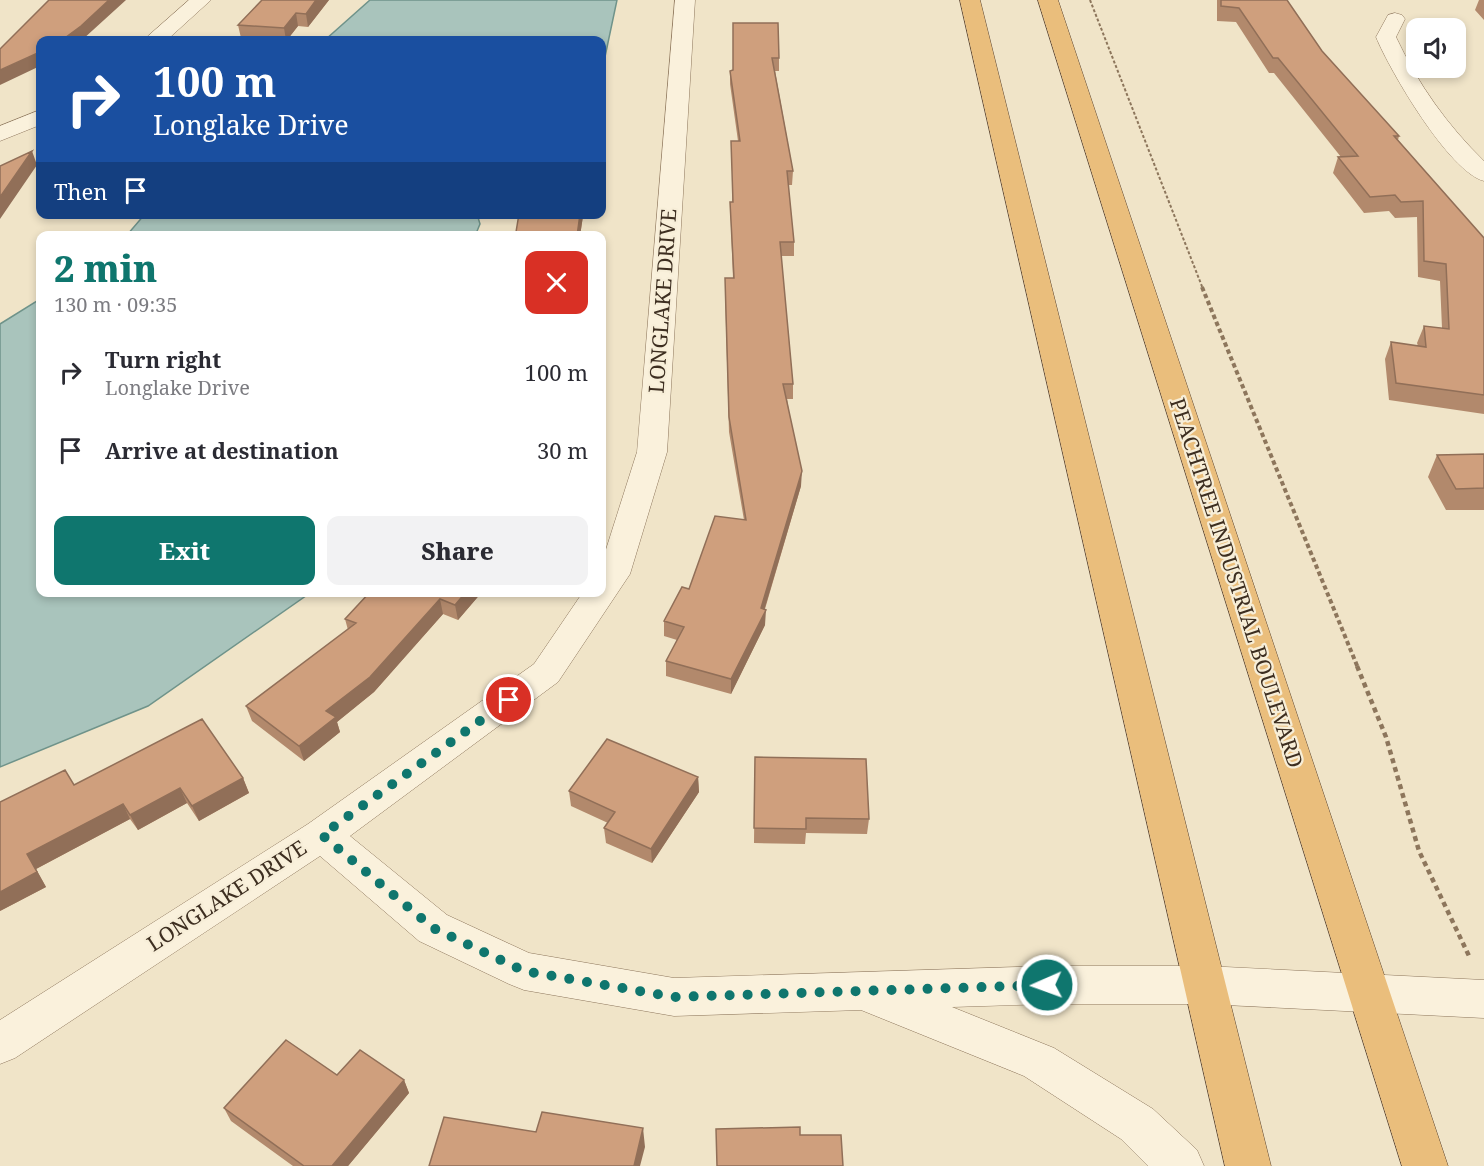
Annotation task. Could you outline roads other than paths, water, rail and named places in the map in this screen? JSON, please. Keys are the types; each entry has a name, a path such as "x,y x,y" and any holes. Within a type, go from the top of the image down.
{"highway":[{"path":"970,0 1248,1166"},
{"name":"PEACHTREE INDUSTRIAL BOULEVARD","path":"1048,0 1425,1166"}],"street":[{"path":"160,36 201,0"},
{"name":"LONGLAKE DRIVE","path":"606,585 614,574 652,452 685,0"},
{"path":"1395,19 1386,37 1395,60 1460,151 1484,174"},
{"path":"0,134 36,119"},
{"name":"LONGLAKE DRIVE","path":"0,1044 322,835 546,673 598,597"},
{"path":"322,835 433,928 524,971 674,997 1047,985 1205,985 1368,993 1479,983"},
{"path":"862,991 1039,1062 1137,1124 1181,1166"}],"water":[{"path":"370,0 617,0 606,52 606,36 330,36"},
{"path":"141,219 478,219 480,224 477,231 130,231"},
{"path":"36,302 36,597 304,597 148,706 0,767 0,324"}]}
